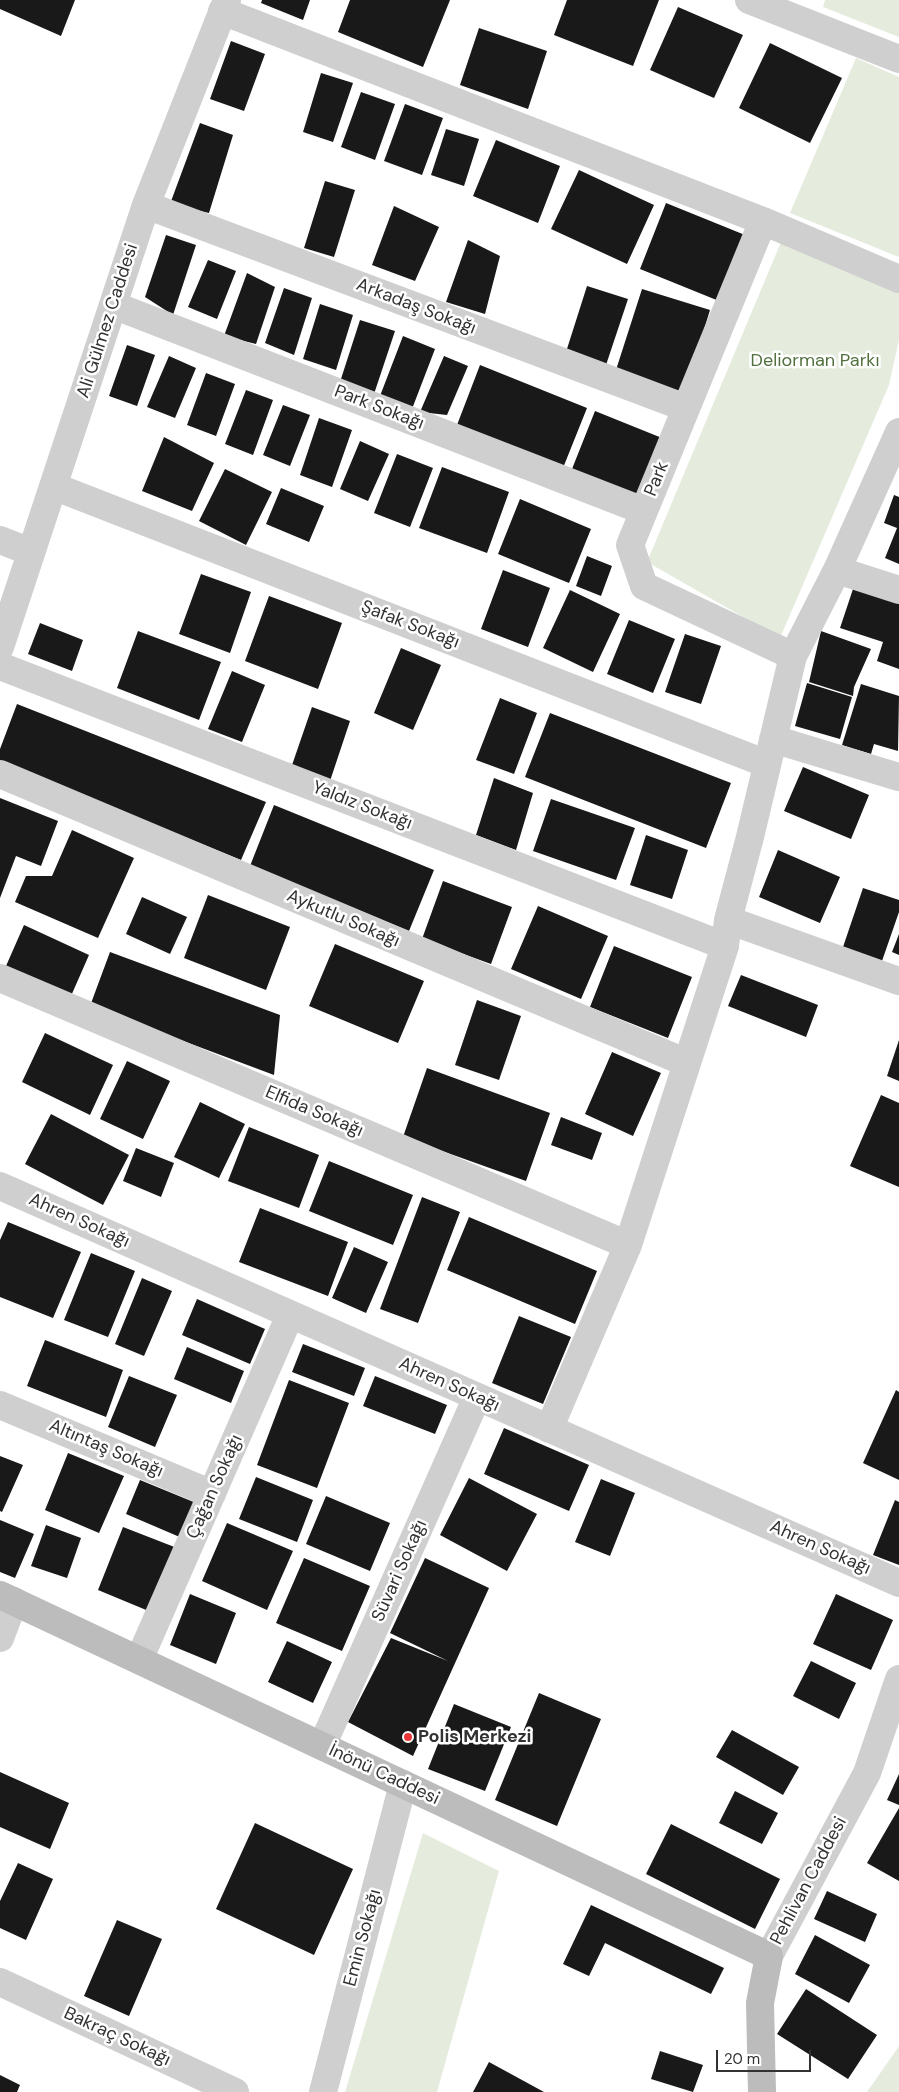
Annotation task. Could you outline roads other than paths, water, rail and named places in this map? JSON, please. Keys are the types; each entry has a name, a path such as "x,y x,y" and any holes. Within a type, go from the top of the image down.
{"street":[{"path":"749,0 899,59"},
{"path":"224,6 762,221 899,279"},
{"name":"Ali Gülmez Caddesi","path":"0,647 146,206 224,6"},
{"name":"Arkadaş Sokağı","path":"146,206 686,408"},
{"name":"Park","path":"762,221 630,545 644,586 793,656"},
{"name":"Park Sokağı","path":"114,305 644,511"},
{"path":"549,1429 628,1245 725,946 728,920 750,837 793,656 837,570 899,432"},
{"name":"Şafak Sokağı","path":"53,486 770,752 899,776"},
{"path":"0,540 31,552"},
{"path":"837,570 899,590"},
{"name":"Yaldız Sokağı","path":"0,666 725,946"},
{"name":"Aykutlu Sokağı","path":"0,774 687,1063"},
{"path":"728,920 899,981"},
{"name":"Elfida Sokağı","path":"0,978 628,1245"},
{"name":"Ahren Sokağı","path":"0,1186 899,1583"},
{"name":"Çağan Sokağı","path":"139,1660 290,1315"},
{"name":"Süvari Sokağı","path":"322,1746 477,1397"},
{"name":"Altıntaş Sokağı","path":"0,1405 212,1494"},
{"path":"0,1638 7,1598"},
{"name":"İnönü Caddesi","path":"7,1598 769,1956"},
{"name":"Pehlivan Caddesi","path":"762,2092 760,2002 769,1956 867,1773 899,1679"},
{"name":"Emin Sokağı","path":"323,2092 403,1784"},
{"name":"Bakraç Sokağı","path":"0,1982 235,2092"}],"place":[{"name":"Polis Merkezi","path":"408,1737"}],"park label":[{"name":"Deliorman Parkı","path":"815,361"}]}
